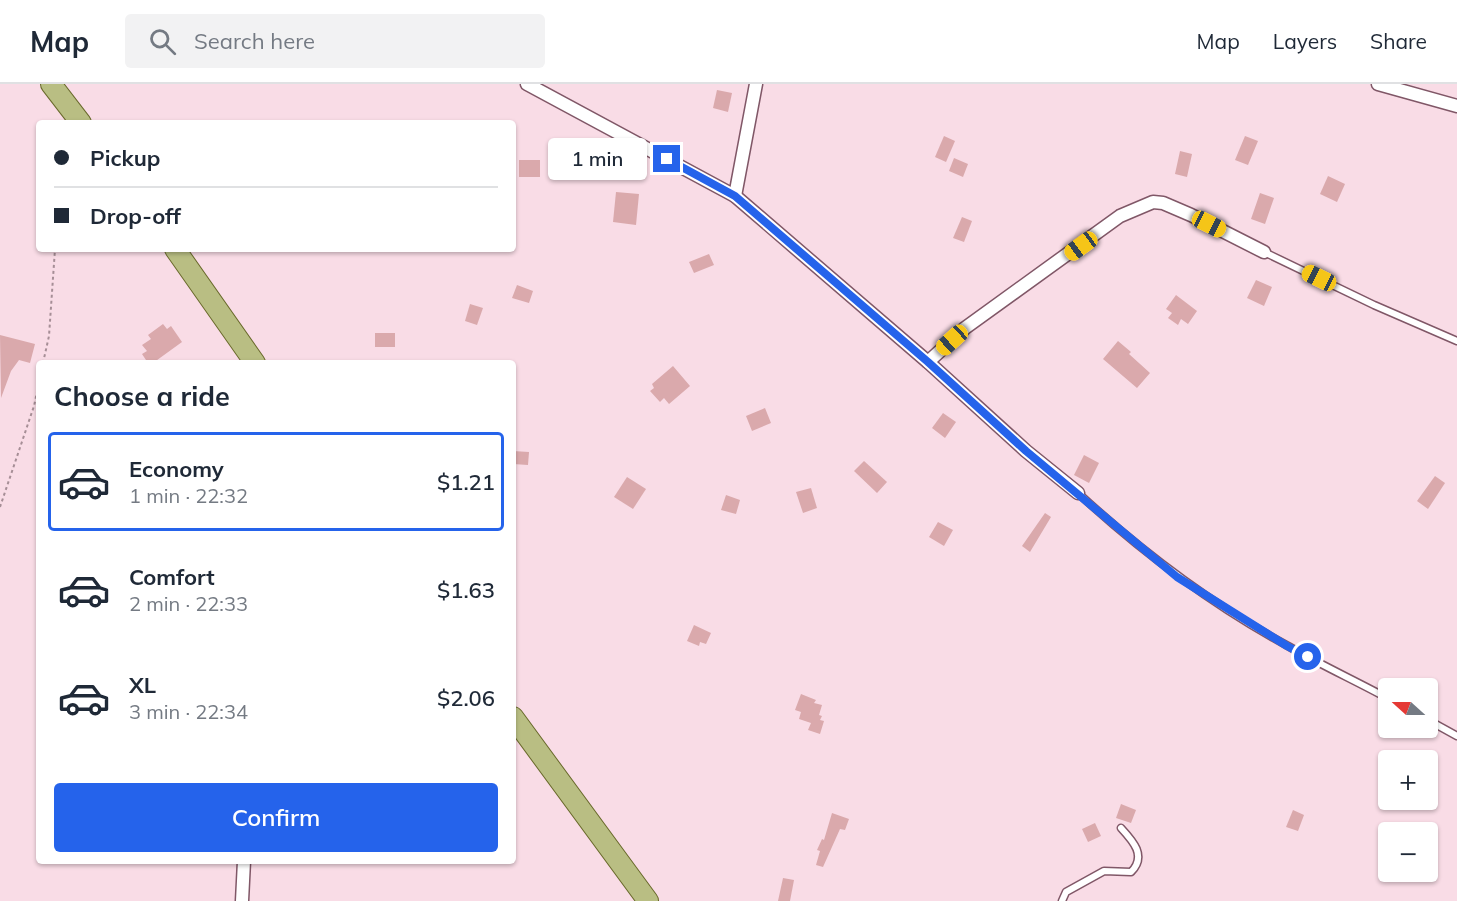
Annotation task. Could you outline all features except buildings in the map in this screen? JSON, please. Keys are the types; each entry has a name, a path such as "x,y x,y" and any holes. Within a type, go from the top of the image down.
{"main road":[{"path":"51,84 79,120"},
{"path":"177,252 253,360"},
{"path":"516,721 648,901"}],"street":[{"path":"527,84 735,196 928,362 1026,451 1078,493"},
{"path":"735,196 756,84"},
{"path":"1378,84 1457,106"},
{"path":"928,362 965,328 1120,216 1153,202 1163,203 1191,215 1264,252"},
{"path":"242,901 244,864"}],"lane":[{"path":"1264,252 1374,305 1457,341"},
{"path":"1078,493 1177,577 1287,646 1378,693"},
{"path":"1438,726 1457,736"},
{"path":"1062,901 1066,892 1104,871 1131,872 1135,868 1139,860 1138,852 1134,841 1121,828"}],"path":[{"path":"44,360 49,336 55,252"},
{"path":"0,507 36,397"}],"route":[{"path":"667,159 735,196 928,362 1026,451 1177,577 1308,657"}]}
